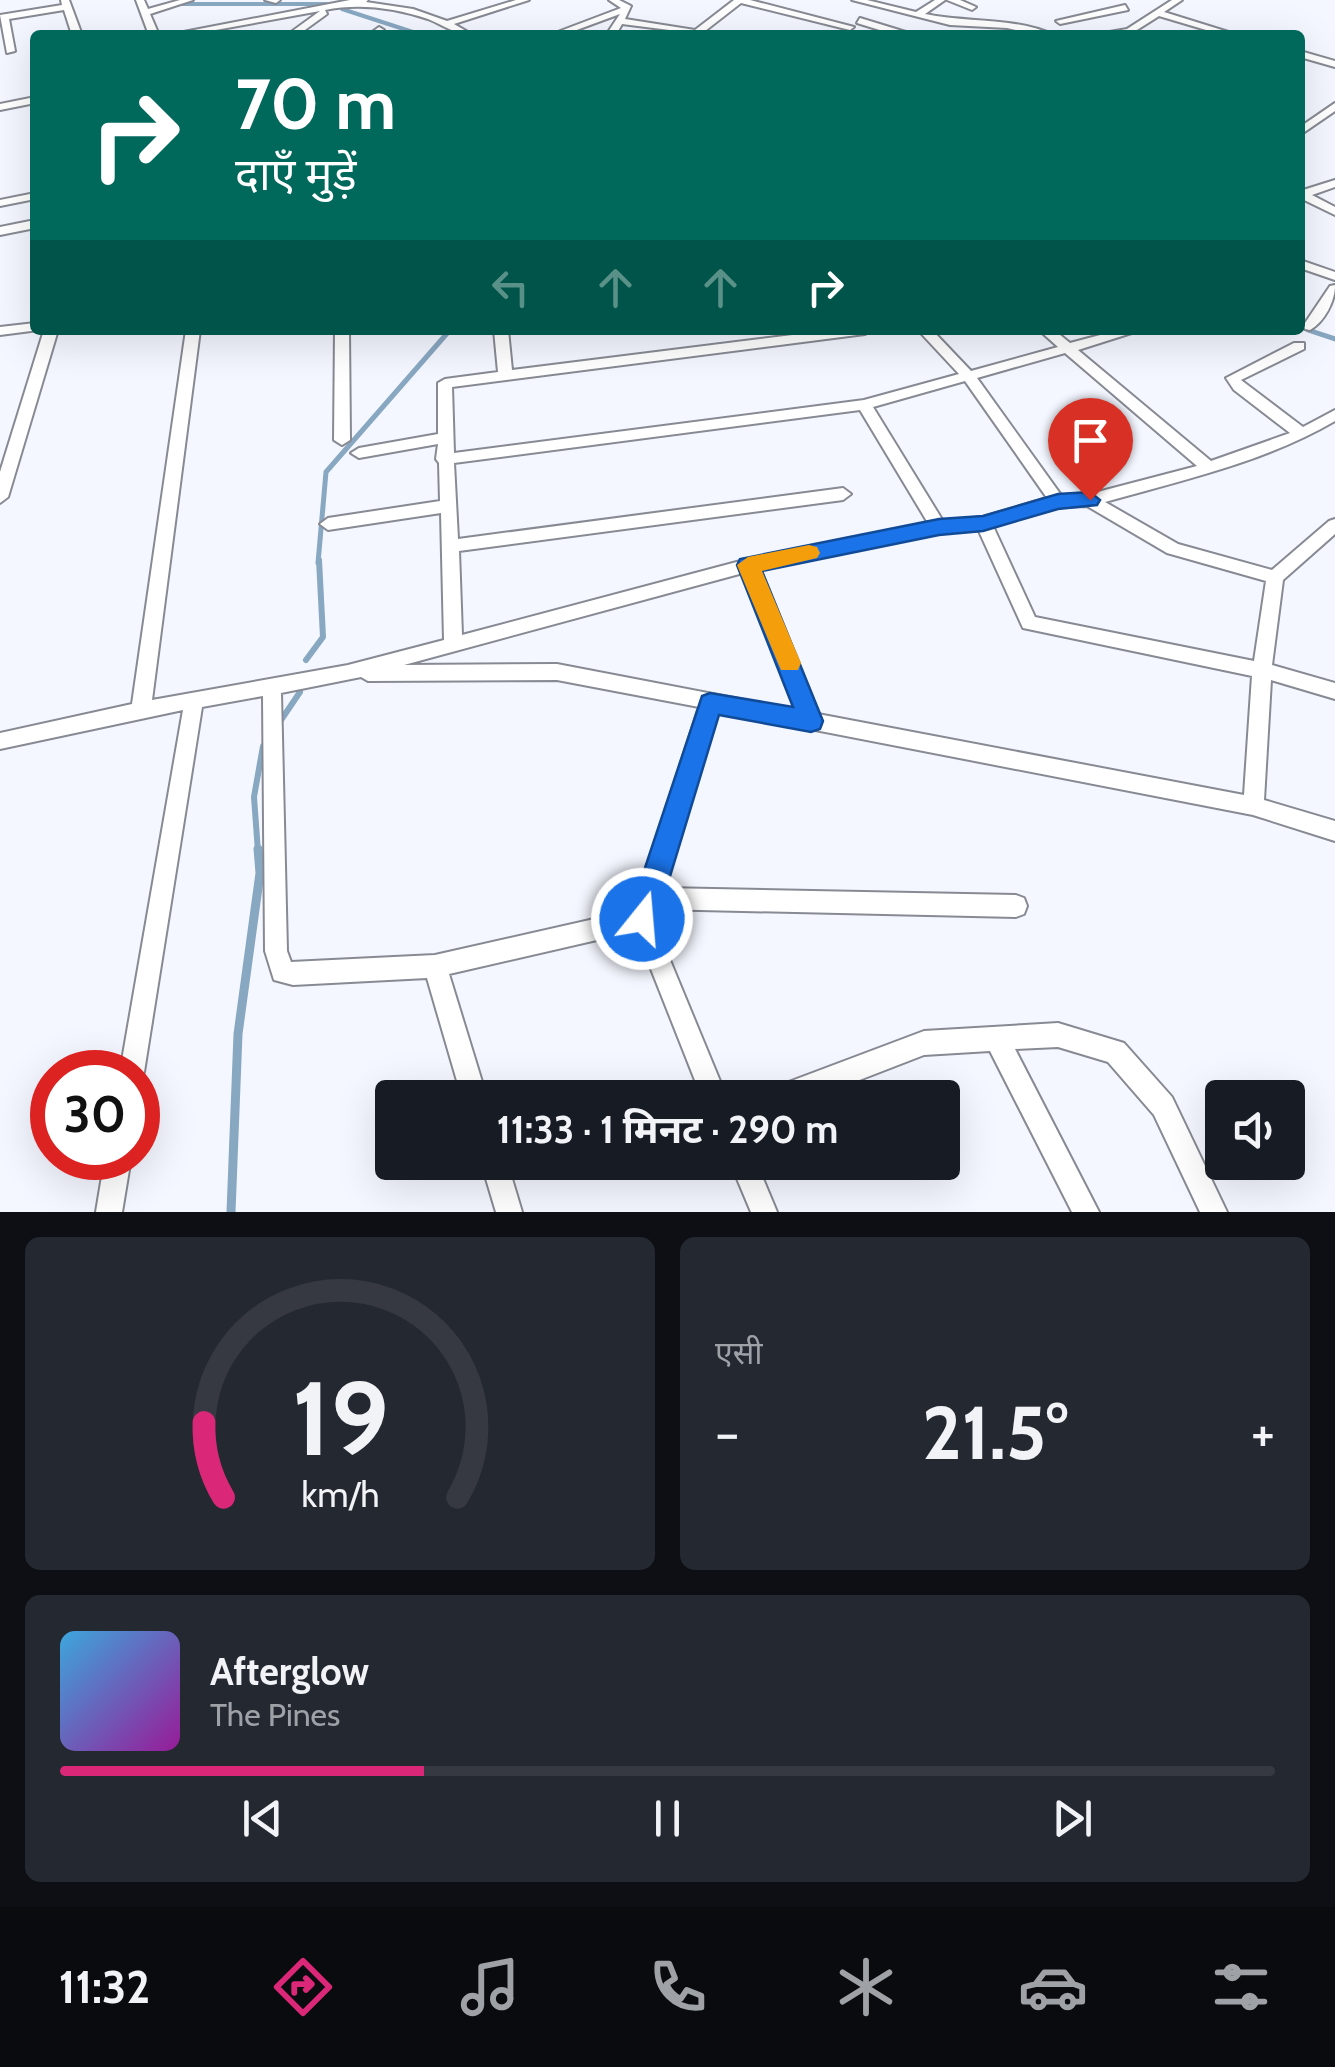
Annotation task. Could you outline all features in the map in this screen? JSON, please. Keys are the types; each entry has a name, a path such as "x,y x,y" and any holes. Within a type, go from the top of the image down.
{"street":[{"path":"140,0 152,30"},
{"path":"145,13 188,0"},
{"path":"202,30 364,0"},
{"path":"353,4 391,5 410,0"},
{"path":"449,24 525,0"},
{"path":"613,0 628,8"},
{"path":"701,30 739,0 883,30"},
{"path":"856,0 950,22 1028,30"},
{"path":"845,30 893,0"},
{"path":"917,15 941,0"},
{"path":"951,0 972,6"},
{"path":"1109,0 1144,26"},
{"path":"1133,30 1178,0"},
{"path":"10,51 2,17 66,3 74,30"},
{"path":"391,5 459,30"},
{"path":"615,30 628,8"},
{"path":"568,30 628,8"},
{"path":"1060,21 1124,8"},
{"path":"299,30 326,10"},
{"path":"1157,13 1216,30"},
{"path":"621,21 678,30"},
{"path":"950,22 955,30"},
{"path":"260,24 263,30"},
{"path":"1305,55 1335,64"},
{"path":"0,107 30,101"},
{"path":"1305,128 1335,106"},
{"path":"1305,194 1335,183"},
{"path":"0,203 30,197"},
{"path":"1305,197 1335,210"},
{"path":"0,231 30,225"},
{"path":"1305,266 1335,276"},
{"path":"1310,326 1335,289"},
{"path":"0,331 30,328"},
{"path":"0,497 49,335"},
{"path":"141,710 192,335"},
{"path":"342,335 342,440"},
{"path":"501,335 505,374"},
{"path":"729,335 733,348"},
{"path":"930,335 970,378 1058,502"},
{"path":"1052,335 1209,468"},
{"path":"444,459 864,405 1118,335"},
{"path":"453,641 452,546 444,459 445,383 733,348 790,336"},
{"path":"1300,346 1234,378 1239,387 1302,434"},
{"path":"864,405 939,527"},
{"path":"0,742 141,710 348,673 453,641 748,565 939,527 983,524 1058,502 1090,500 1209,468 1330,424"},
{"path":"359,454 445,438"},
{"path":"452,546 843,494"},
{"path":"1090,500 1173,549 1275,577"},
{"path":"328,524 448,506"},
{"path":"983,524 1029,623 1262,670 1335,691"},
{"path":"1253,806 1262,670 1275,577 1335,526"},
{"path":"748,565 811,721"},
{"path":"348,673 556,672 1253,806 1335,831"},
{"path":"272,686 278,966 282,972 435,966 646,908 1016,906"},
{"path":"136,1050 194,700"},
{"path":"708,1080 646,908 710,703"},
{"path":"435,966 470,1080"},
{"path":"827,1080 924,1043 1058,1036 1115,1052 1162,1106 1214,1212"},
{"path":"997,1039 1086,1212"},
{"path":"109,1212 114,1180"},
{"path":"499,1180 509,1212"},
{"path":"750,1180 764,1212"}],"waterway":[{"path":"183,4 327,4"},
{"path":"342,9 407,30"},
{"path":"1305,329 1315,332"},
{"path":"1308,330 1335,339"},
{"path":"318,563 326,472 446,335"},
{"path":"306,660 323,637 319,560"},
{"path":"277,726 300,692"},
{"path":"258,852 254,797 263,746"},
{"path":"231,1212 238,1034 260,873 258,849"}],"slow traffic":[{"path":"789,663 748,565 809,553"}],"route":[{"path":"642,919 710,703 811,721 748,565 939,527 983,524 1058,502 1090,500"}]}
